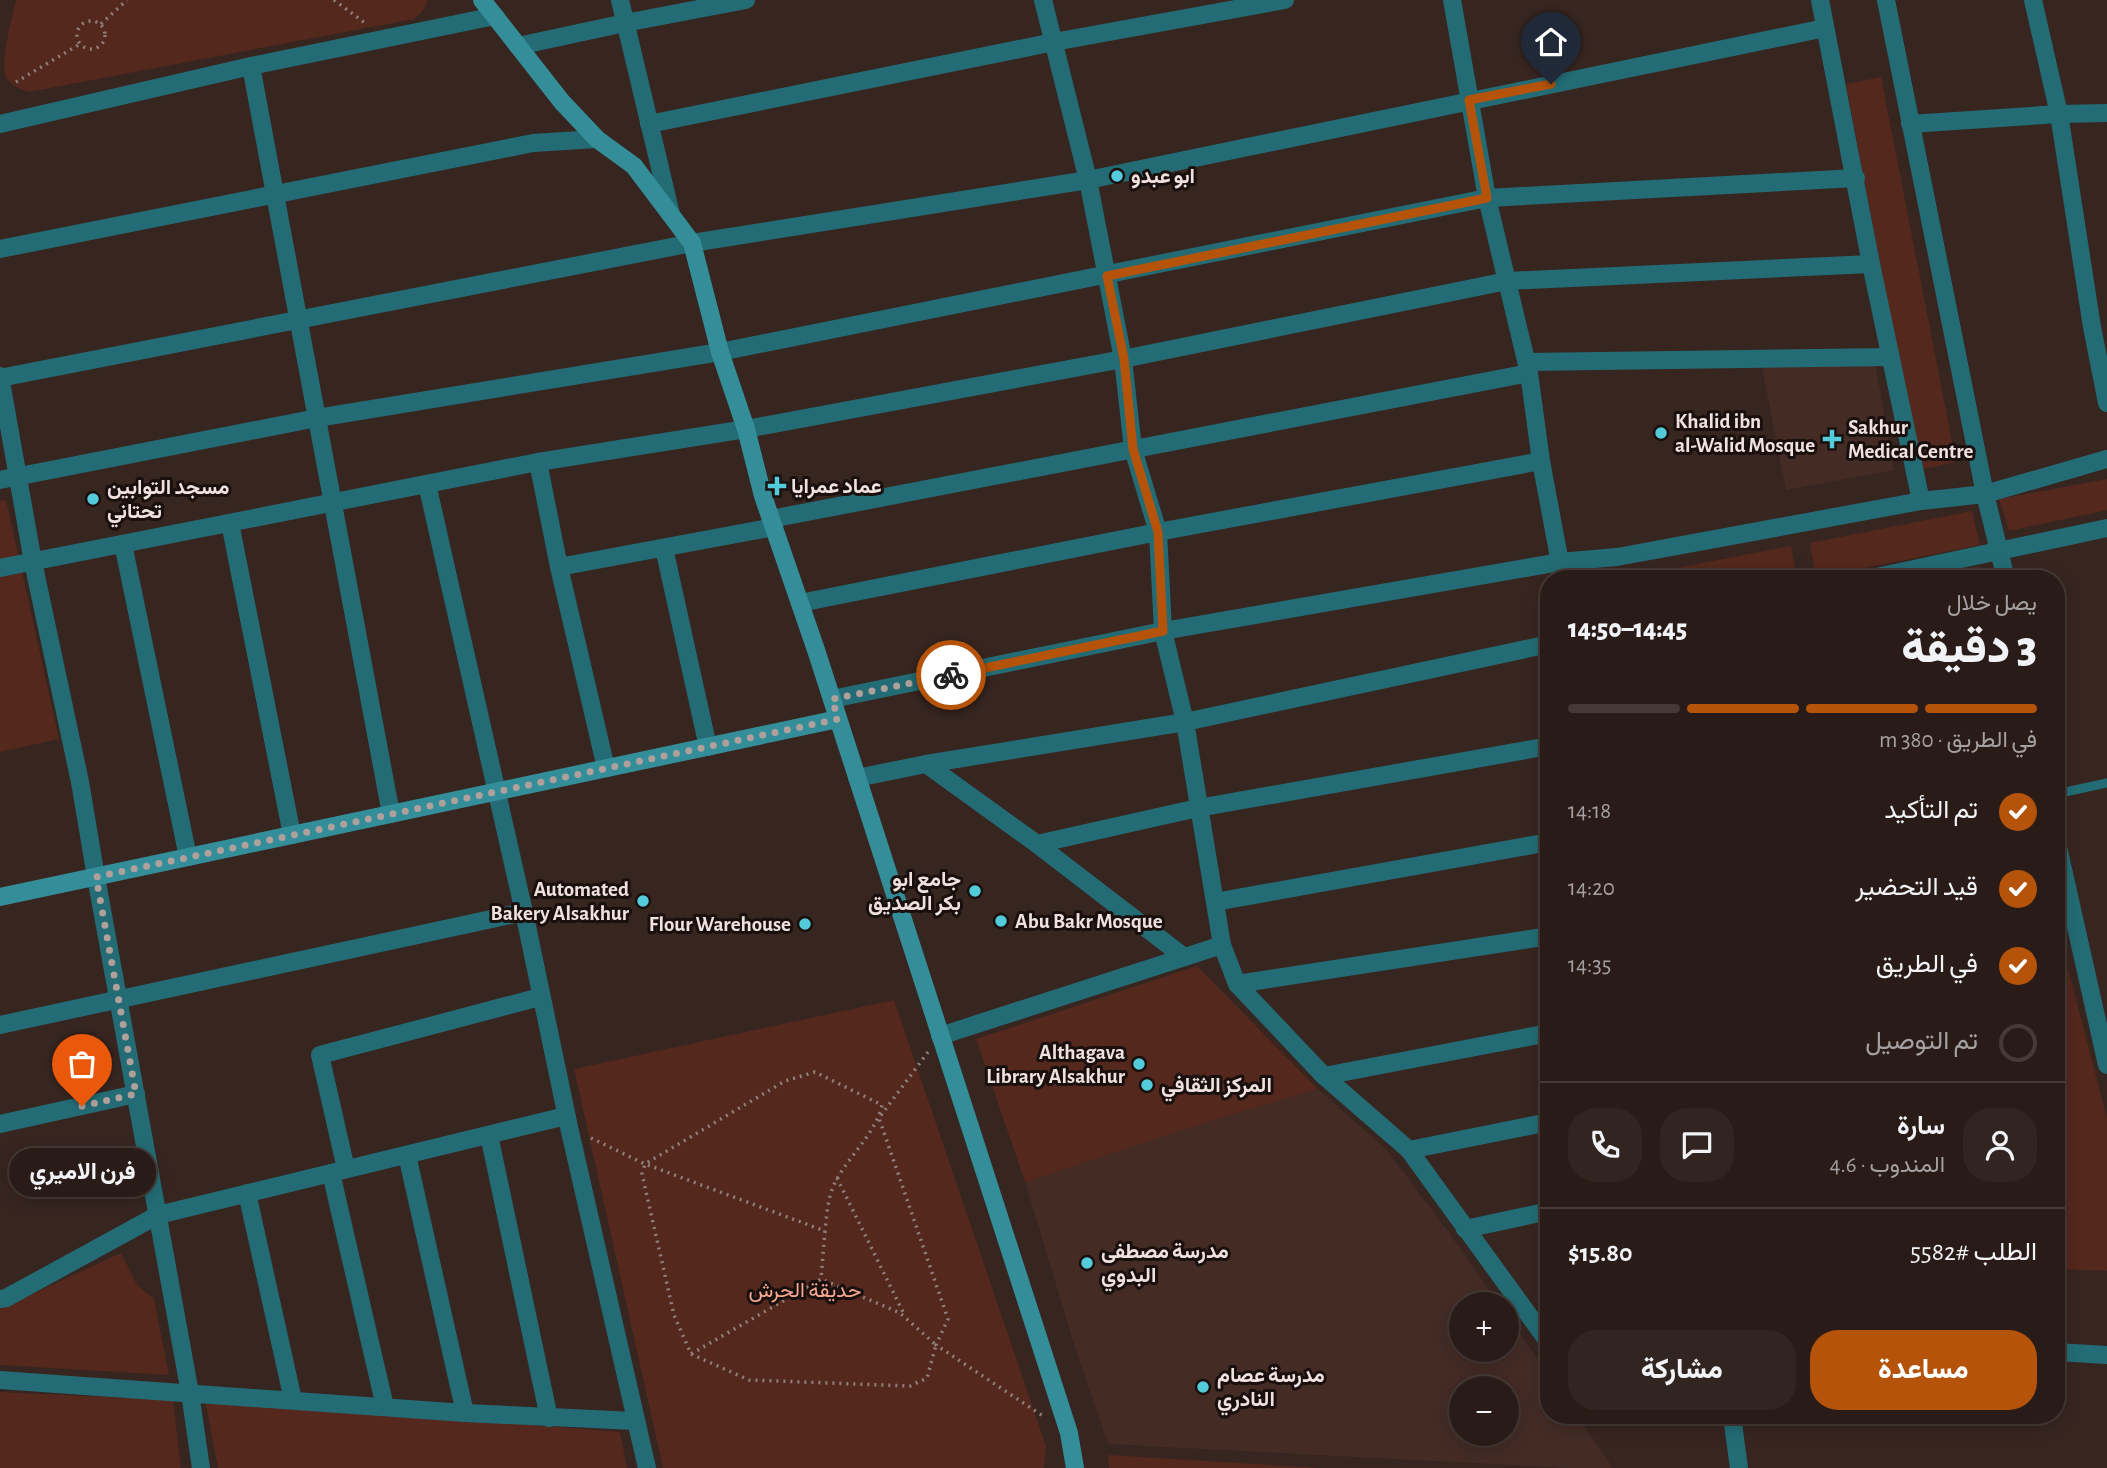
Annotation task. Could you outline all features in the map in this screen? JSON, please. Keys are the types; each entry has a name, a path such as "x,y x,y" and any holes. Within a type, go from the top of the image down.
{"main road":[{"path":"482,0 562,102 597,139 634,166 692,243 720,352 746,429 763,496 832,699 1069,1433 1075,1468"},
{"path":"0,897 838,719"}],"street":[{"path":"620,0 671,214"},
{"path":"519,46 746,0"},
{"path":"1043,0 1088,180 1124,359 1133,449 1158,532 1163,631 1185,722 1222,945 1237,985 1324,1076 1409,1150 1465,1229 1540,1314"},
{"path":"649,124 1054,42 1285,0"},
{"path":"1452,0 1487,198 1528,368 1561,570"},
{"path":"1820,0 1871,264 1921,501"},
{"path":"1886,0 1985,494 2004,570"},
{"path":"2033,0 2059,114 2092,327 2107,403"},
{"path":"0,124 251,66 495,16"},
{"path":"201,1468 190,1392 80,782 33,562 9,479 0,377 692,243 1088,180 1825,28"},
{"path":"251,66 391,814"},
{"path":"1910,124 2107,113"},
{"path":"0,249 533,143 597,139"},
{"path":"9,479 317,418 720,352 1487,198 1856,178"},
{"path":"0,568 538,462 746,429 1124,359 1507,281 1871,264"},
{"path":"559,568 1528,368 1892,357"},
{"path":"1565,570 1617,557 1921,501 1985,494 2107,458"},
{"path":"800,603 1158,532 1541,461"},
{"path":"538,462 559,568 606,768"},
{"path":"427,484 647,1468"},
{"path":"230,523 292,835"},
{"path":"1912,570 2107,528"},
{"path":"123,544 188,857"},
{"path":"664,548 708,747"},
{"path":"832,699 1163,631 1540,574"},
{"path":"857,778 926,764 1185,722 1540,646"},
{"path":"1037,844 1198,808 1540,748"},
{"path":"926,764 1037,844 1184,957"},
{"path":"1215,902 1540,844"},
{"path":"2065,874 2103,1028 2107,1065"},
{"path":"0,1025 524,912"},
{"path":"1237,985 1540,937"},
{"path":"940,1036 1222,945"},
{"path":"385,1407 338,1171 320,1055 540,997"},
{"path":"1324,1076 1540,1035"},
{"path":"0,1124 136,1094"},
{"path":"0,1299 158,1215 489,1135 568,1121"},
{"path":"1409,1150 1540,1124"},
{"path":"489,1135 549,1418"},
{"path":"407,1155 465,1413"},
{"path":"247,1193 293,1400"},
{"path":"1465,1229 1540,1213"},
{"path":"2065,1353 2107,1355"},
{"path":"0,1380 465,1413 635,1421"},
{"path":"1732,1424 1739,1468"}],"lane":[{"path":"2065,792 2107,783"}],"path":[{"path":"101,24 127,0"},
{"path":"334,0 365,23"},
{"path":"89,20 101,24 105,33 103,43 94,49 80,44 76,33 83,23 89,20"},
{"path":"16,82 80,44"},
{"path":"821,1279 830,1193 837,1178 940,1036"},
{"path":"814,1073 882,1105 879,1118 948,1319 936,1345 928,1378 910,1386 748,1380 691,1354 674,1315 642,1174 645,1164 785,1081 814,1073"},
{"path":"568,1121 645,1164 825,1231"},
{"path":"837,1178 906,1318"},
{"path":"821,1279 900,1313 936,1345 1069,1433"},
{"path":"691,1354 821,1279"}],"shaded area":[{"name":"Sakhur Medical Centre","path":"1874,357 1894,470 1786,490 1762,368 1808,360"},
{"path":"1979,566 1980,570 1960,570"},
{"path":"1318,1089 1386,1149 1491,1292 1449,1292 1449,1362 1519,1362 1519,1332 1540,1362 1540,1424 1583,1424 1613,1468 1108,1444 1073,1341 1025,1182"}],"green space":[{"path":"16,0 428,0 422,12 414,19 29,92 11,83 5,70 7,39"},
{"path":"1881,77 1956,462 1919,470 1846,84"},
{"path":"2107,479 2107,510 2009,531 1999,499"},
{"path":"6,500 59,739 0,752 0,501"},
{"path":"1972,511 1980,545 1856,570 1815,570 1810,543"},
{"path":"1791,546 1795,570 1666,570"},
{"path":"2065,957 2107,1118 2107,1271 2065,1269"},
{"name":"Althagava Library Alsakhur","path":"1197,966 1318,1089 1025,1182 976,1039"},
{"name":"حديقة الحرش","path":"894,1000 1046,1446 1044,1468 663,1468 574,1069"},
{"path":"121,1253 137,1285 154,1299 169,1375 0,1365 0,1309"},
{"path":"0,1392 173,1400 181,1468 0,1468"},
{"path":"205,1399 620,1432 627,1468 218,1468"},
{"path":"1108,1455 1321,1468 1109,1468"}],"way so far":[{"path":"82,1106 136,1094 96,877 838,719 832,699 951,675"}],"place":[{"name":"ابو عبدو","path":"1117,176"},
{"name":"Khalid ibn al-Walid Mosque","path":"1661,433"},
{"name":"Sakhur Medical Centre","path":"1832,439"},
{"name":"عماد عمرايا","path":"777,486"},
{"name":"مسجد التوابين تحتاني","path":"93,499"},
{"name":"جامع ابو بكر الصديق","path":"975,891"},
{"name":"Automated Bakery Alsakhur","path":"643,901"},
{"name":"Abu Bakr Mosque","path":"1001,921"},
{"name":"Flour Warehouse","path":"805,924"},
{"name":"Althagava Library Alsakhur","path":"1139,1064"},
{"name":"المركز الثقافي","path":"1147,1085"},
{"name":"فرن الاميري","path":"82,1106"},
{"name":"مدرسة مصطفى البدوي","path":"1087,1263"},
{"name":"مدرسة عصام النادري","path":"1203,1387"}],"route":[{"path":"951,675 1163,631 1158,532 1133,449 1124,359 1107,276 1487,198 1469,100 1551,84"}]}
